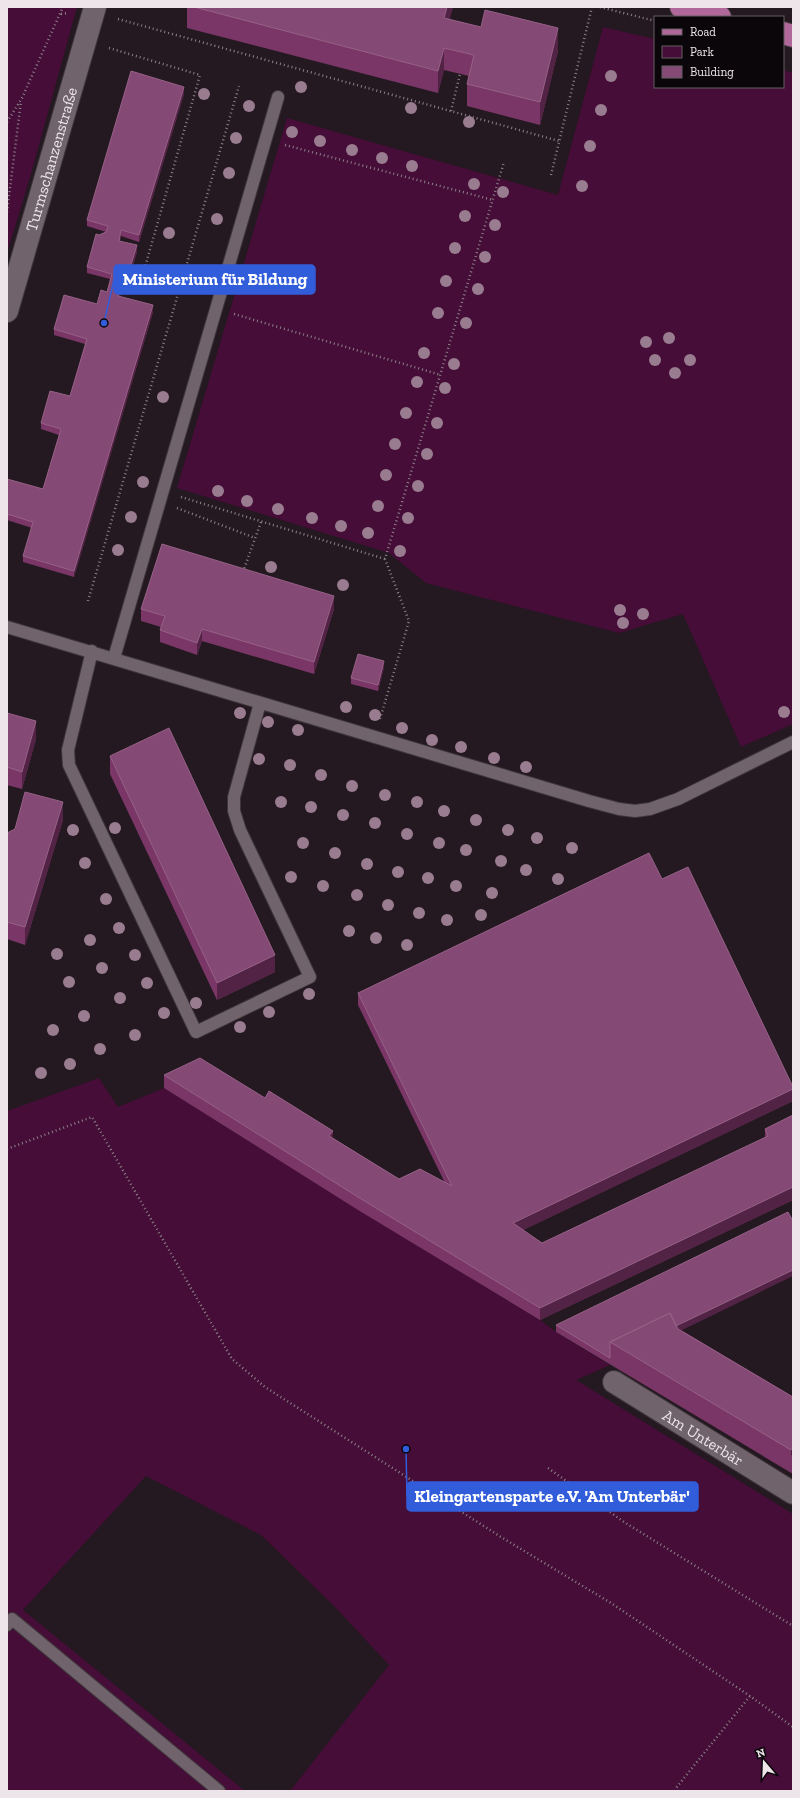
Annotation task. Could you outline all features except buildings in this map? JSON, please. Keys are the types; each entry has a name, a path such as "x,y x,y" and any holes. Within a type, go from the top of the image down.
{"main road":[{"path":"681,7 716,16"}],"street":[{"name":"Turmschanzenstraße","path":"7,311 95,10"},
{"name":"Am Unterbär","path":"614,1382 793,1493"}],"lane":[{"path":"114,658 278,97"},
{"path":"7,627 589,802 619,809 635,811 650,809 678,799 793,742"},
{"path":"92,652 68,750 70,765 196,1032 310,977 240,830 234,812 235,793 260,703"},
{"path":"7,1625 12,1619 220,1791"}],"path":[{"path":"7,122 22,98 63,7"},
{"path":"551,175 592,7"},
{"path":"600,7 654,21"},
{"path":"61,14 95,10 559,141"},
{"path":"85,40 200,75 145,267 221,290"},
{"path":"451,111 460,74"},
{"path":"88,601 239,86"},
{"path":"7,212 22,98"},
{"path":"265,140 493,200"},
{"path":"375,737 409,621 385,559 504,162"},
{"path":"216,309 441,375"},
{"path":"163,492 385,559"},
{"path":"163,492 172,506 255,538"},
{"path":"242,573 261,522"},
{"path":"7,1149 92,1117 232,1359 265,1387 501,1537 611,1603 750,1696 793,1727"},
{"path":"548,1468 624,1522 793,1626"},
{"path":"677,1791 676,1788 750,1696"}],"green space":[{"path":"7,7 77,7 31,174 7,253"},
{"path":"603,27 654,39 654,88 784,88 784,70 793,73 793,724 741,747 683,614 619,633 426,583 389,553 177,488 287,118 558,195"},
{"path":"99,1078 118,1107 164,1088 540,1320 556,1332 610,1365 576,1380 793,1514 793,1791 290,1791 389,1665 336,1608 261,1535 146,1476 23,1610 245,1791 7,1791 7,1111"}],"place":[{"name":"Ministerium für Bildung","path":"104,323"},
{"name":"Kleingartensparte e.V. 'Am Unterbär'","path":"406,1449"}]}
